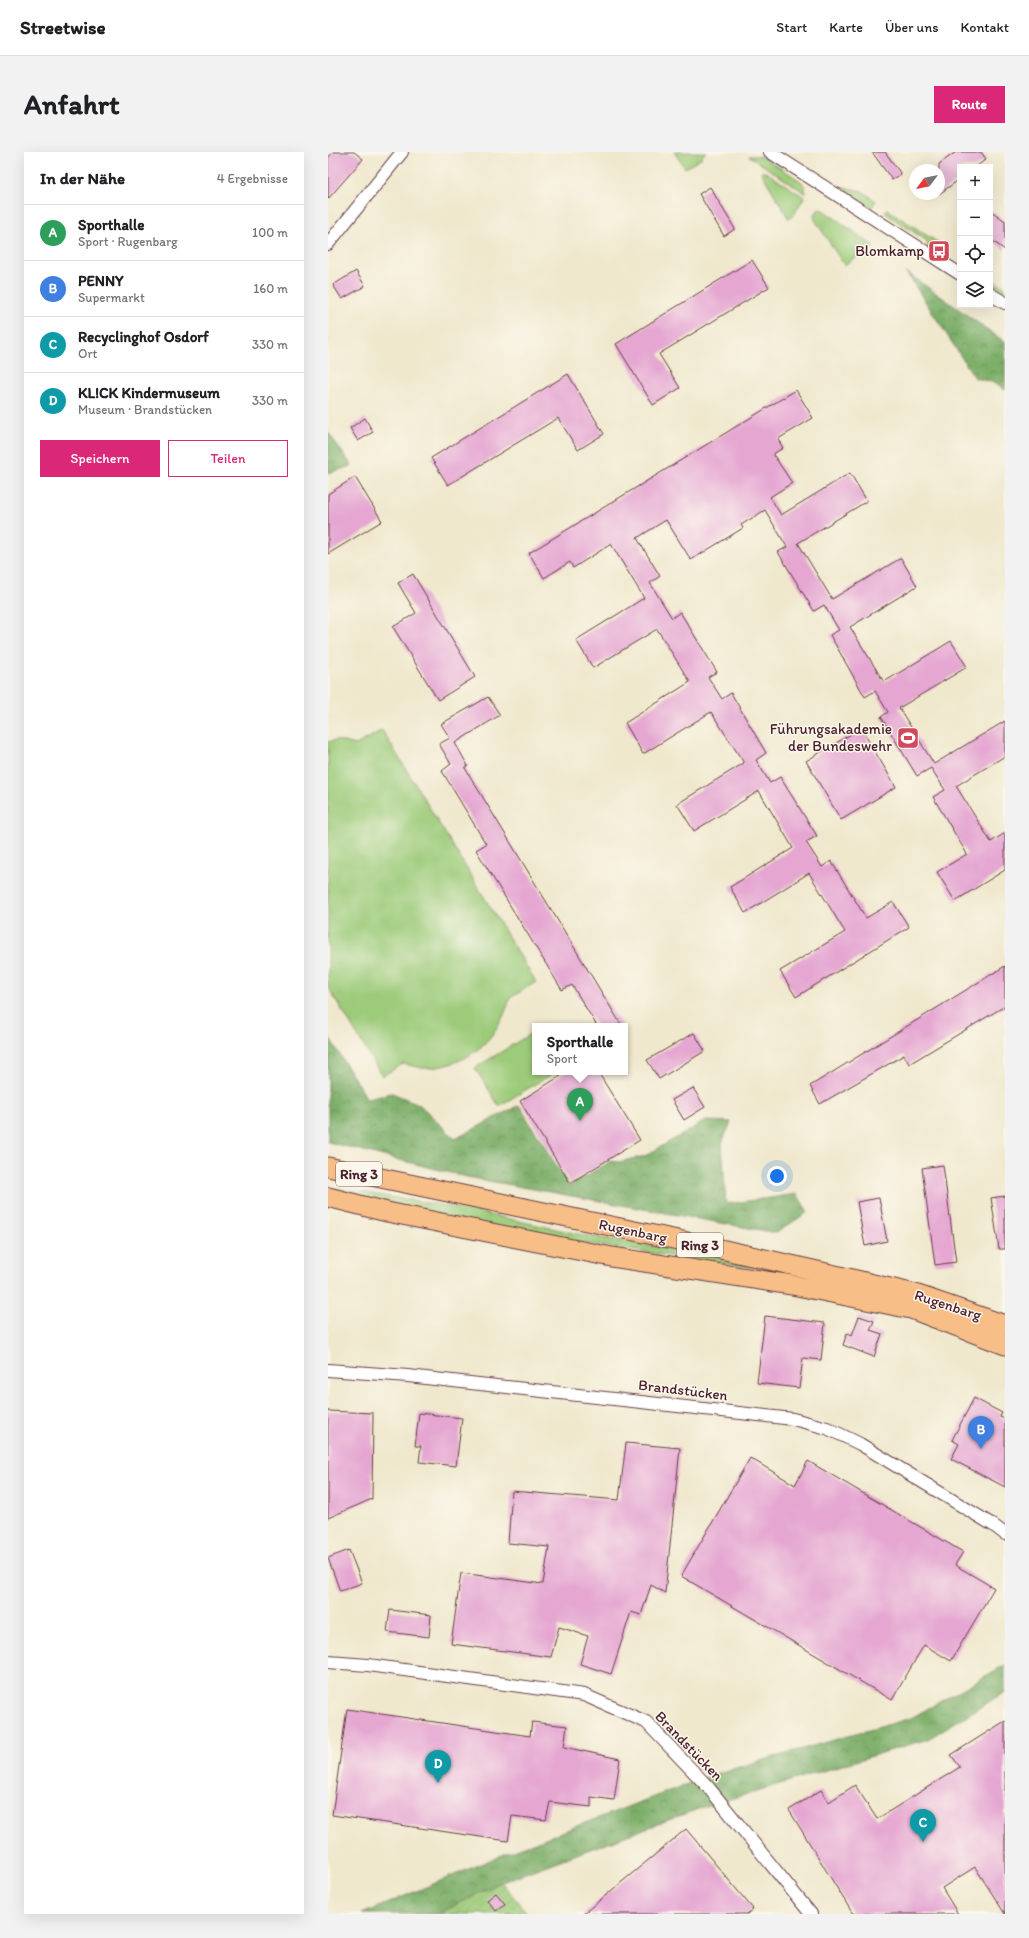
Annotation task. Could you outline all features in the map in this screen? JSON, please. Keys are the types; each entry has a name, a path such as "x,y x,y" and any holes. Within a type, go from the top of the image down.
{"main road":[{"name":"Rugenbarg","path":"328,1167 716,1248 851,1278 915,1294 1005,1325"},
{"name":"Rugenbarg","path":"328,1198 387,1212 612,1257 792,1285 911,1309 1005,1345"}],"street":[{"path":"328,244 402,152"},
{"path":"770,152 957,272"},
{"path":"993,296 1005,303"},
{"name":"Brandstücken","path":"328,1370 416,1377 793,1419 827,1428 860,1444 994,1525 1005,1534"},
{"name":"Brandstücken","path":"328,1662 368,1665 584,1695 646,1722 709,1788 811,1914"}],"green space":[{"path":"674,152 706,152 699,160 685,168"},
{"path":"749,156 759,156 765,158 802,182 805,187 805,193"},
{"path":"761,172 766,172 804,197 794,215 789,219"},
{"path":"839,186 862,191 876,201 871,208"},
{"path":"819,209 823,210 874,246 844,265 815,220 814,215"},
{"path":"887,209 940,244 935,253 928,249 927,241 885,213"},
{"path":"906,272 1005,342 1005,390 996,383 975,378"},
{"path":"993,280 1005,288 1005,293 993,285"},
{"path":"328,432 352,466 328,473"},
{"path":"382,730 536,982 510,998 499,1025 482,1046 471,1054 459,1061 430,1068 403,1064 382,1076 328,987 328,742 336,740 356,745"},
{"path":"532,1033 532,1075 550,1075 499,1106 475,1068"},
{"path":"328,1035 367,1099 392,1093 419,1104 455,1139 519,1105 569,1186 611,1161 619,1162 645,1156 705,1121 731,1122 722,1143 726,1204 797,1194 808,1212 776,1233 467,1177 328,1142"},
{"path":"335,1188 459,1208 583,1235 713,1256 814,1280 761,1269 533,1236 335,1191"},
{"path":"1005,1665 1005,1692 928,1739 701,1808 501,1882 438,1914 362,1914 514,1850 711,1775 911,1718"},
{"path":"501,1882 528,1914 438,1914"}],"building":[{"path":"333,152 354,152 363,159 328,199 328,158"},
{"path":"872,152 885,152 901,174 892,180"},
{"path":"956,152 981,152 986,159 980,164 957,164 957,181 945,190 945,164 939,164"},
{"path":"710,187 735,229 724,236 699,194"},
{"path":"993,212 1005,221 1005,250 993,241"},
{"path":"752,260 769,287 659,354 680,388 653,405 616,344"},
{"path":"356,271 365,286 342,299 333,285"},
{"path":"568,374 604,434 578,450 558,418 448,485 431,458"},
{"path":"796,390 813,418 778,439 783,448 773,454 792,483 770,497 781,515 850,473 867,501 798,543 832,599 901,558 917,586 850,627 884,682 951,641 967,667 899,708 934,764 1005,721 1005,756 956,786 991,842 1005,833 1005,870 955,901 937,872 967,854 933,797 945,790 931,768 917,776 881,717 888,712 875,691 865,697 830,635 839,630 824,605 814,611 778,552 787,547 765,510 741,525 743,528 691,560 666,520 637,538 660,576 650,583 672,618 680,612 717,672 708,677 722,699 731,693 766,753 756,760 770,783 780,777 817,836 806,842 822,867 831,861 866,918 893,902 909,927 796,997 780,971 845,932 809,873 745,913 730,887 793,848 759,791 694,831 677,804 744,763 711,712 643,754 625,723 690,682 657,629 593,668 576,640 644,598 611,544 573,568 570,562 544,578 529,553"},
{"path":"365,418 373,432 358,441 350,428"},
{"path":"355,477 382,521 328,554 328,494"},
{"path":"413,574 475,677 438,700 393,627 416,613 398,583"},
{"path":"488,697 500,715 455,743 468,766 465,768 620,1023 595,1023 572,985 562,990 476,850 486,844 442,771 451,764 439,744 450,738 441,724"},
{"path":"861,728 896,787 841,820 806,761"},
{"path":"1005,966 1005,1006 909,1064 904,1055 820,1104 810,1086"},
{"path":"694,1033 705,1051 659,1079 647,1060"},
{"path":"562,1075 600,1075 640,1140 570,1183 520,1101"},
{"path":"693,1088 705,1107 684,1120 672,1100"},
{"path":"943,1165 956,1262 935,1265 922,1168"},
{"path":"1005,1196 1005,1249 999,1249 991,1198"},
{"path":"879,1198 887,1241 865,1246 857,1202"},
{"path":"765,1316 825,1323 821,1360 803,1358 799,1388 757,1383"},
{"path":"859,1316 874,1321 870,1330 882,1334 874,1357 843,1345 847,1333 852,1335"},
{"path":"974,1398 1002,1413 1000,1417 1005,1419 1005,1487 951,1459 959,1444 952,1440"},
{"path":"328,1411 373,1413 372,1499 328,1518"},
{"path":"419,1413 462,1418 456,1466 419,1462 421,1446 415,1446"},
{"path":"626,1443 680,1448 665,1593 651,1585 641,1615 631,1612 611,1674 580,1664 588,1636 559,1627 551,1657 451,1644 461,1573 543,1584 549,1547 508,1543 512,1491 619,1500"},
{"path":"750,1458 795,1485 808,1461 963,1552 955,1565 994,1588 951,1661 924,1645 892,1700 681,1576"},
{"path":"349,1550 362,1583 340,1591 328,1558"},
{"path":"390,1610 431,1615 429,1637 387,1632"},
{"path":"347,1709 530,1736 532,1722 567,1726 564,1747 620,1759 614,1800 591,1797 591,1807 550,1802 546,1820 512,1816 508,1841 332,1815"},
{"path":"1005,1721 1005,1914 975,1867 942,1888 958,1914 853,1914 789,1810 821,1790 829,1802 855,1785 877,1819 960,1767 951,1755"},
{"path":"686,1829 753,1909 747,1914 583,1914"},
{"path":"496,1893 505,1904 496,1911 487,1900"}],"place":[{"name":"Blomkamp","path":"939,251"},
{"name":"Führungsakademie der Bundeswehr","path":"908,738"},
{"name":"Sporthalle","path":"580,1121"},
{"name":"PENNY","path":"981,1449"},
{"name":"KL!CK Kindermuseum","path":"438,1783"},
{"name":"Recyclinghof Osdorf","path":"923,1842"}]}
